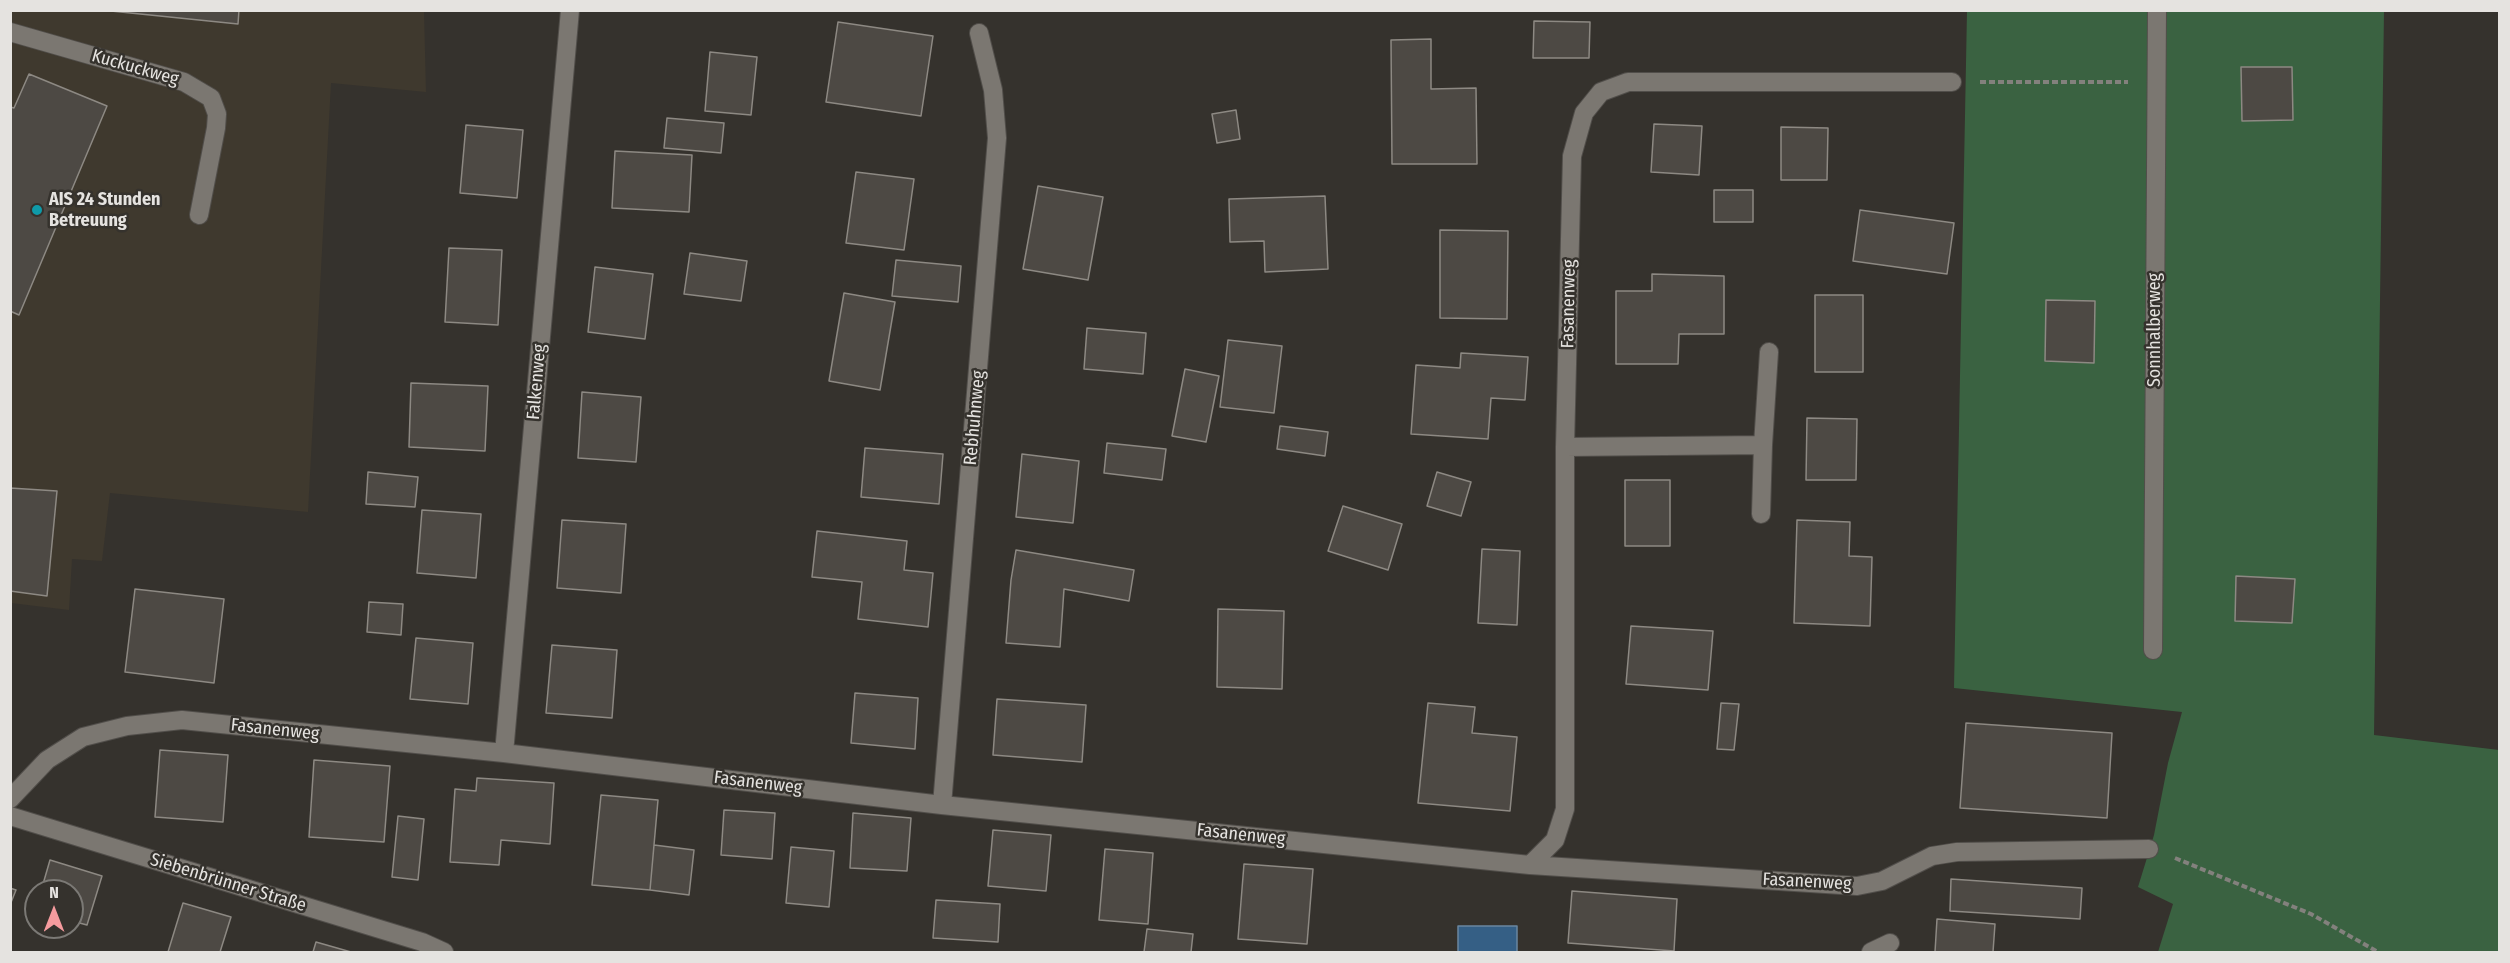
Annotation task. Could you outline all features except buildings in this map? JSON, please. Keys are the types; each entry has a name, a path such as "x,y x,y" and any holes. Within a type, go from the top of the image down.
{"street":[{"name":"Falkenweg","path":"504,753 570,10"},
{"name":"Sonnhalberweg","path":"2153,650 2157,10"},
{"name":"Kuckuckweg","path":"10,32 184,82 211,98 217,114 216,128 199,214"},
{"name":"Rebhuhnweg","path":"942,805 997,138 993,90 979,33"},
{"name":"Fasanenweg","path":"1530,865 1555,840 1565,809 1565,447 1572,156 1584,113 1601,92 1628,82 1952,82"},
{"path":"1761,514 1769,352"},
{"path":"1565,447 1763,445"},
{"name":"Fasanenweg","path":"10,800 47,760 83,737 127,726 182,720 504,753 942,805 1530,865 1857,886 1882,881 1932,856 1957,852 2149,849"},
{"name":"Siebenbrünner Straße","path":"10,816 422,942 444,952"},
{"path":"1871,952 1890,943"}],"path":[{"path":"1952,82 2157,82"},
{"path":"2149,849 2162,852 2312,914 2378,952"}],"shaded area":[{"path":"11,11 424,11 426,92 331,83 308,512 110,493 102,561 72,559 69,610 11,603"}],"green space":[{"path":"1967,11 2384,11 2374,735 2499,750 2499,952 2158,952 2173,904 2138,887 2154,835 2168,763 2182,712 1954,688"}],"water":[{"path":"1458,926 1517,926 1517,952 1458,952"}],"place":[{"name":"AIS 24 Stunden Betreuung","path":"37,210"}]}
